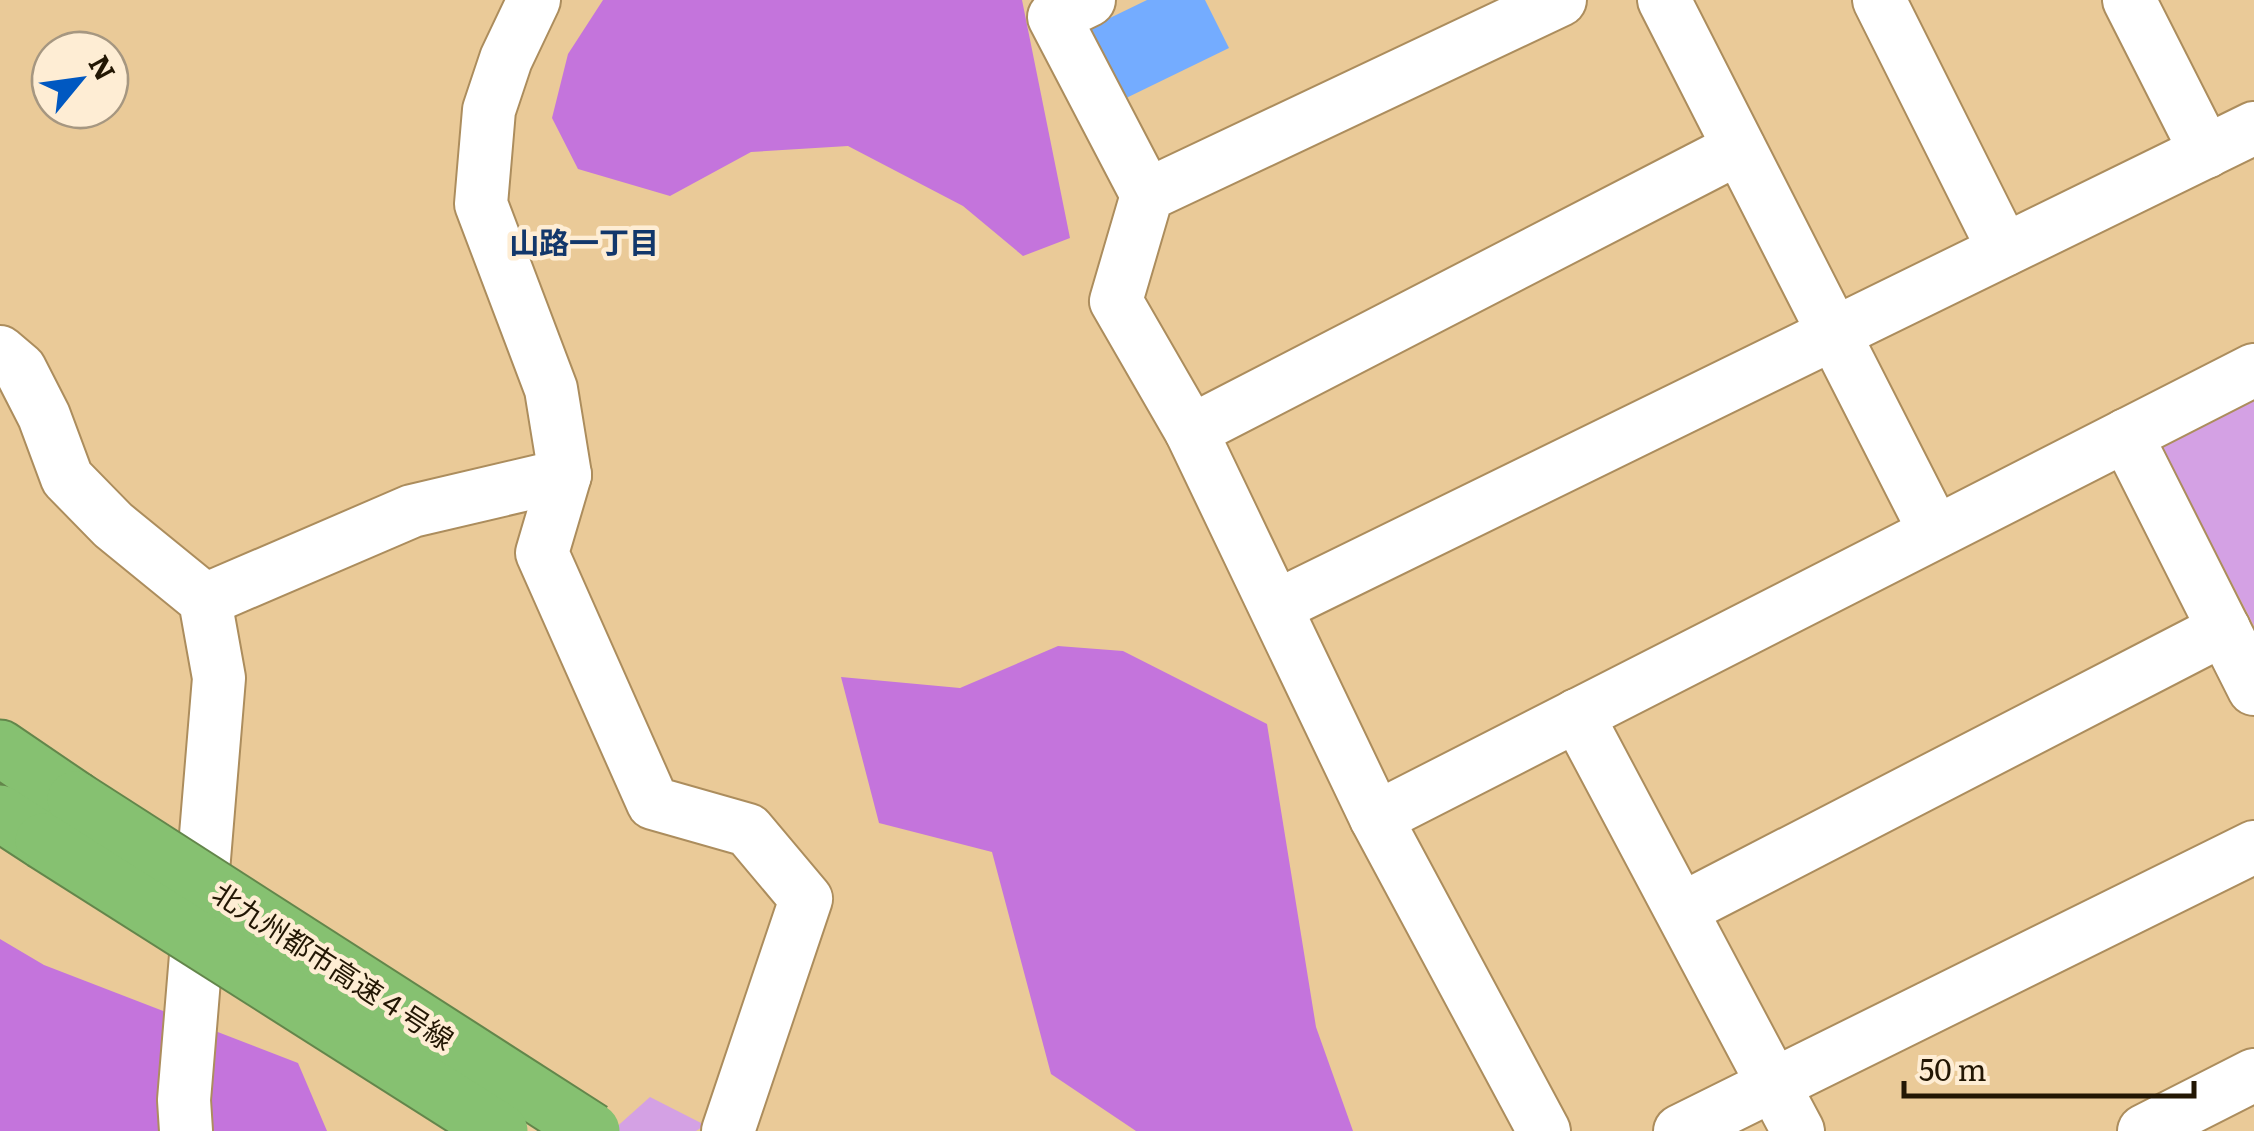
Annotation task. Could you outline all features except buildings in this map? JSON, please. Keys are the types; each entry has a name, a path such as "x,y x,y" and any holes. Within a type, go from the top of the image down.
{"highway":[{"path":"0,748 39,818"},
{"name":"北九州都市高速４号線","path":"39,818 500,1131"},
{"name":"北九州都市高速４号線","path":"39,818 592,1131"}],"street":[{"path":"534,0 506,58 489,110 482,204 551,389 564,476 542,554 654,803 748,830 806,899 728,1131"},
{"path":"1089,0 1054,17 1146,195 1116,301 1191,432 1376,818 1544,1131"},
{"path":"1146,195 1560,0"},
{"path":"1664,0 1935,532"},
{"path":"1878,0 2004,250"},
{"path":"2129,0 2206,152"},
{"path":"1277,606 2254,128"},
{"path":"1191,432 1739,148"},
{"path":"0,352 20,369 28,384 67,478 113,525 205,600 219,678 184,1100 186,1131"},
{"path":"1376,818 2254,370"},
{"path":"2126,435 2254,689"},
{"path":"205,600 412,512 564,476"},
{"path":"1682,909 2224,629"},
{"path":"1577,716 1798,1131"},
{"path":"1680,1131 2254,847"},
{"path":"2144,1131 2254,1075"}],"shaded area":[{"path":"603,0 1022,0 1070,238 1023,256 963,206 848,146 751,152 670,196 578,169 552,118 568,54"},
{"path":"2254,396 2254,626 2160,443"},
{"path":"1058,646 1123,651 1267,724 1316,1027 1353,1131 1136,1131 1051,1074 992,852 879,823 841,677 960,688"},
{"path":"0,939 44,965 298,1063 327,1131 0,1131"},
{"path":"650,1097 705,1125 696,1131 612,1131"}],"water":[{"path":"1147,0 1205,0 1229,48 1118,102 1083,31"}],"district":[{"name":"山路一丁目","path":"584,241"}]}
